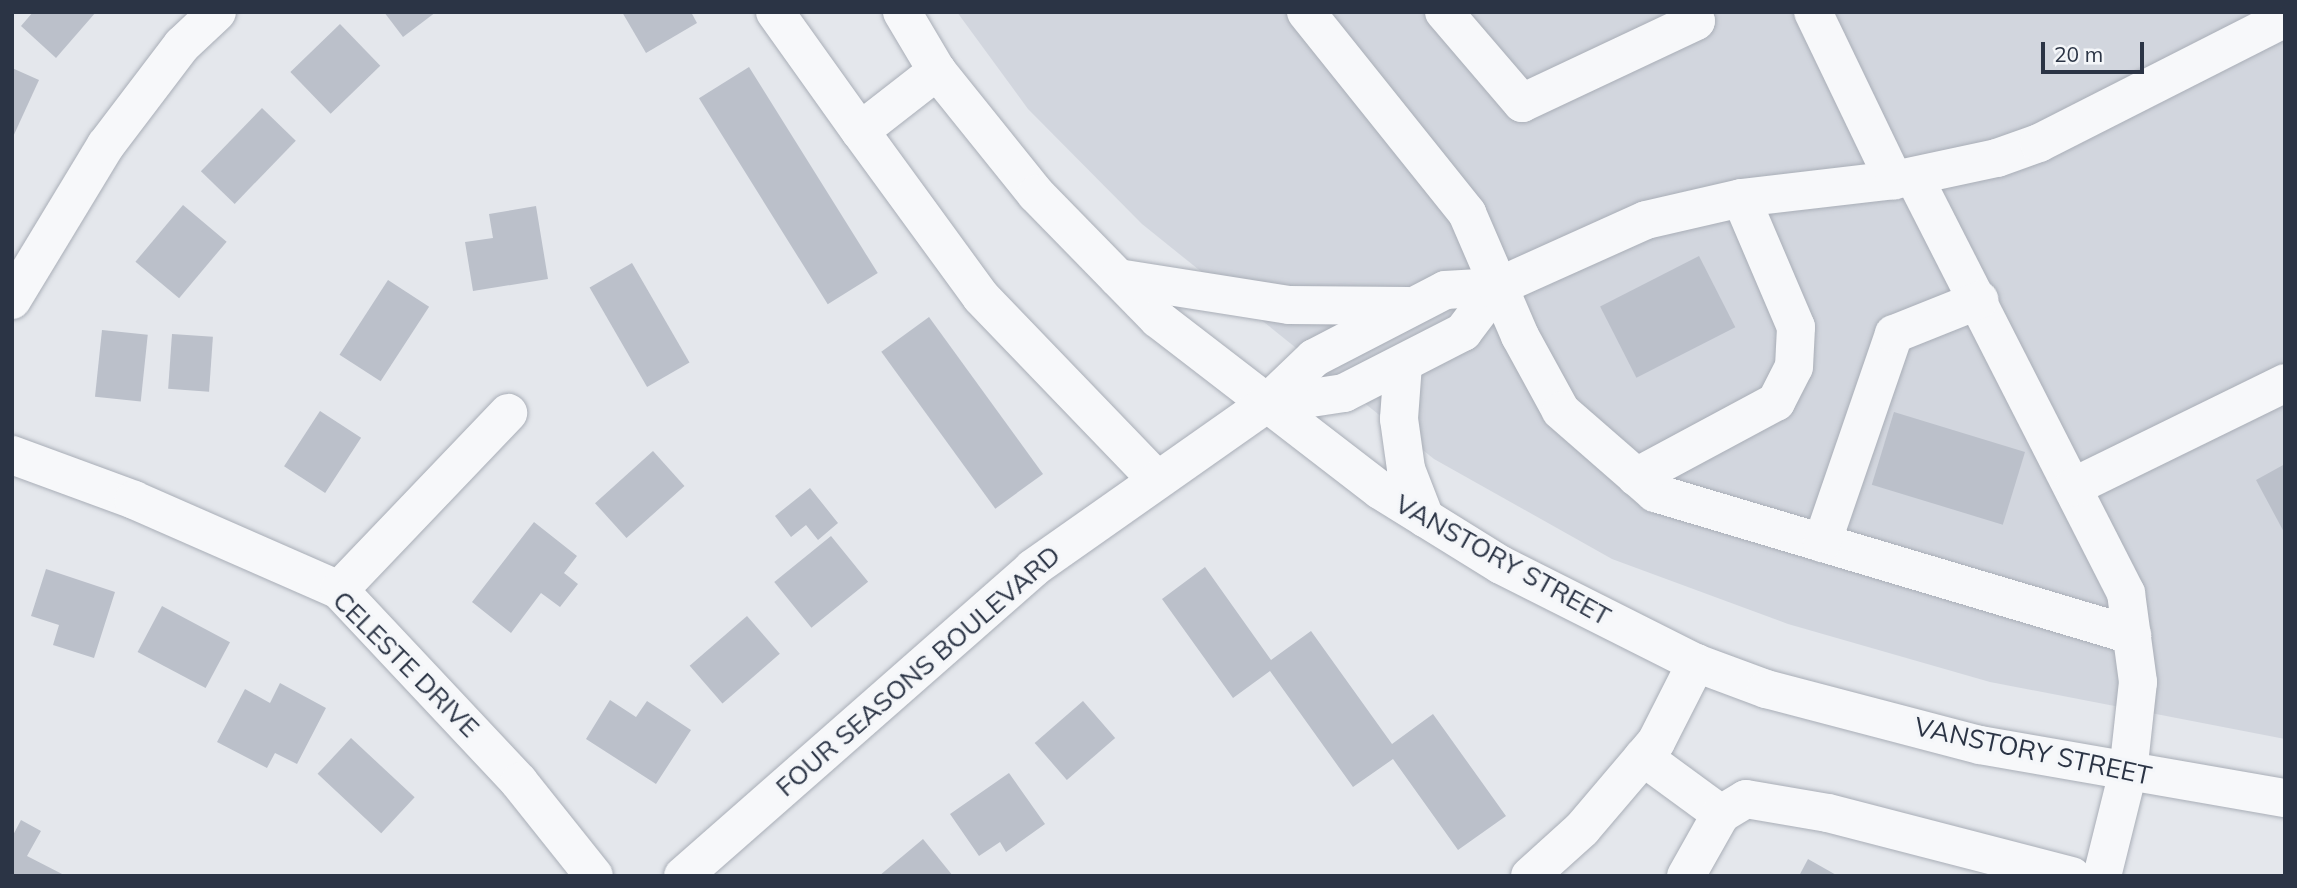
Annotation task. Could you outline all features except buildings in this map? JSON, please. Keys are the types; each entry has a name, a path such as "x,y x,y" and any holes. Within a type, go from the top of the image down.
{"street":[{"path":"12,300 106,145 182,45 217,12"},
{"path":"775,12 981,297 1157,480"},
{"name":"VANSTORY STREET","path":"902,12 937,71 1036,194 1158,319 1265,405 1425,518 1500,565 1696,663 1766,689 1980,744 2285,798"},
{"path":"1306,12 1467,213 1497,287 1561,411 1655,494 2132,635"},
{"path":"1444,12 1522,103 1696,21 1692,12"},
{"path":"1812,12 1904,179 1979,300 2126,593 2138,682 2128,772 2102,876"},
{"name":"FOUR SEASONS BOULEVARD","path":"683,876 1032,568 1265,405 1314,358 1445,290 1497,287 1646,220 1741,198 1904,179 2039,143 2285,18"},
{"path":"860,131 937,71"},
{"path":"1636,477 1776,402 1794,368 1796,327 1741,198"},
{"path":"1118,278 1289,305 1412,307"},
{"name":"FOUR SEASONS BOULEVARD","path":"1265,405 1344,393 1403,363 1463,332 1497,287"},
{"path":"1822,543 1894,334 1979,300"},
{"path":"1403,363 1399,419 1406,469 1425,518"},
{"path":"2073,487 2285,383"},
{"path":"339,590 509,412"},
{"name":"CELESTE DRIVE","path":"12,454 134,500 339,590 519,782 594,876"},
{"path":"1530,876 1582,829 1643,757 1696,663"},
{"path":"1643,757 1721,814"},
{"path":"1686,876 1721,814 1746,799 1828,813 2012,868 2072,876"}],"shaded area":[{"path":"957,12 2285,12 2285,739 1990,682 1788,624 1612,559 1434,459 1142,224 1028,109"}]}
